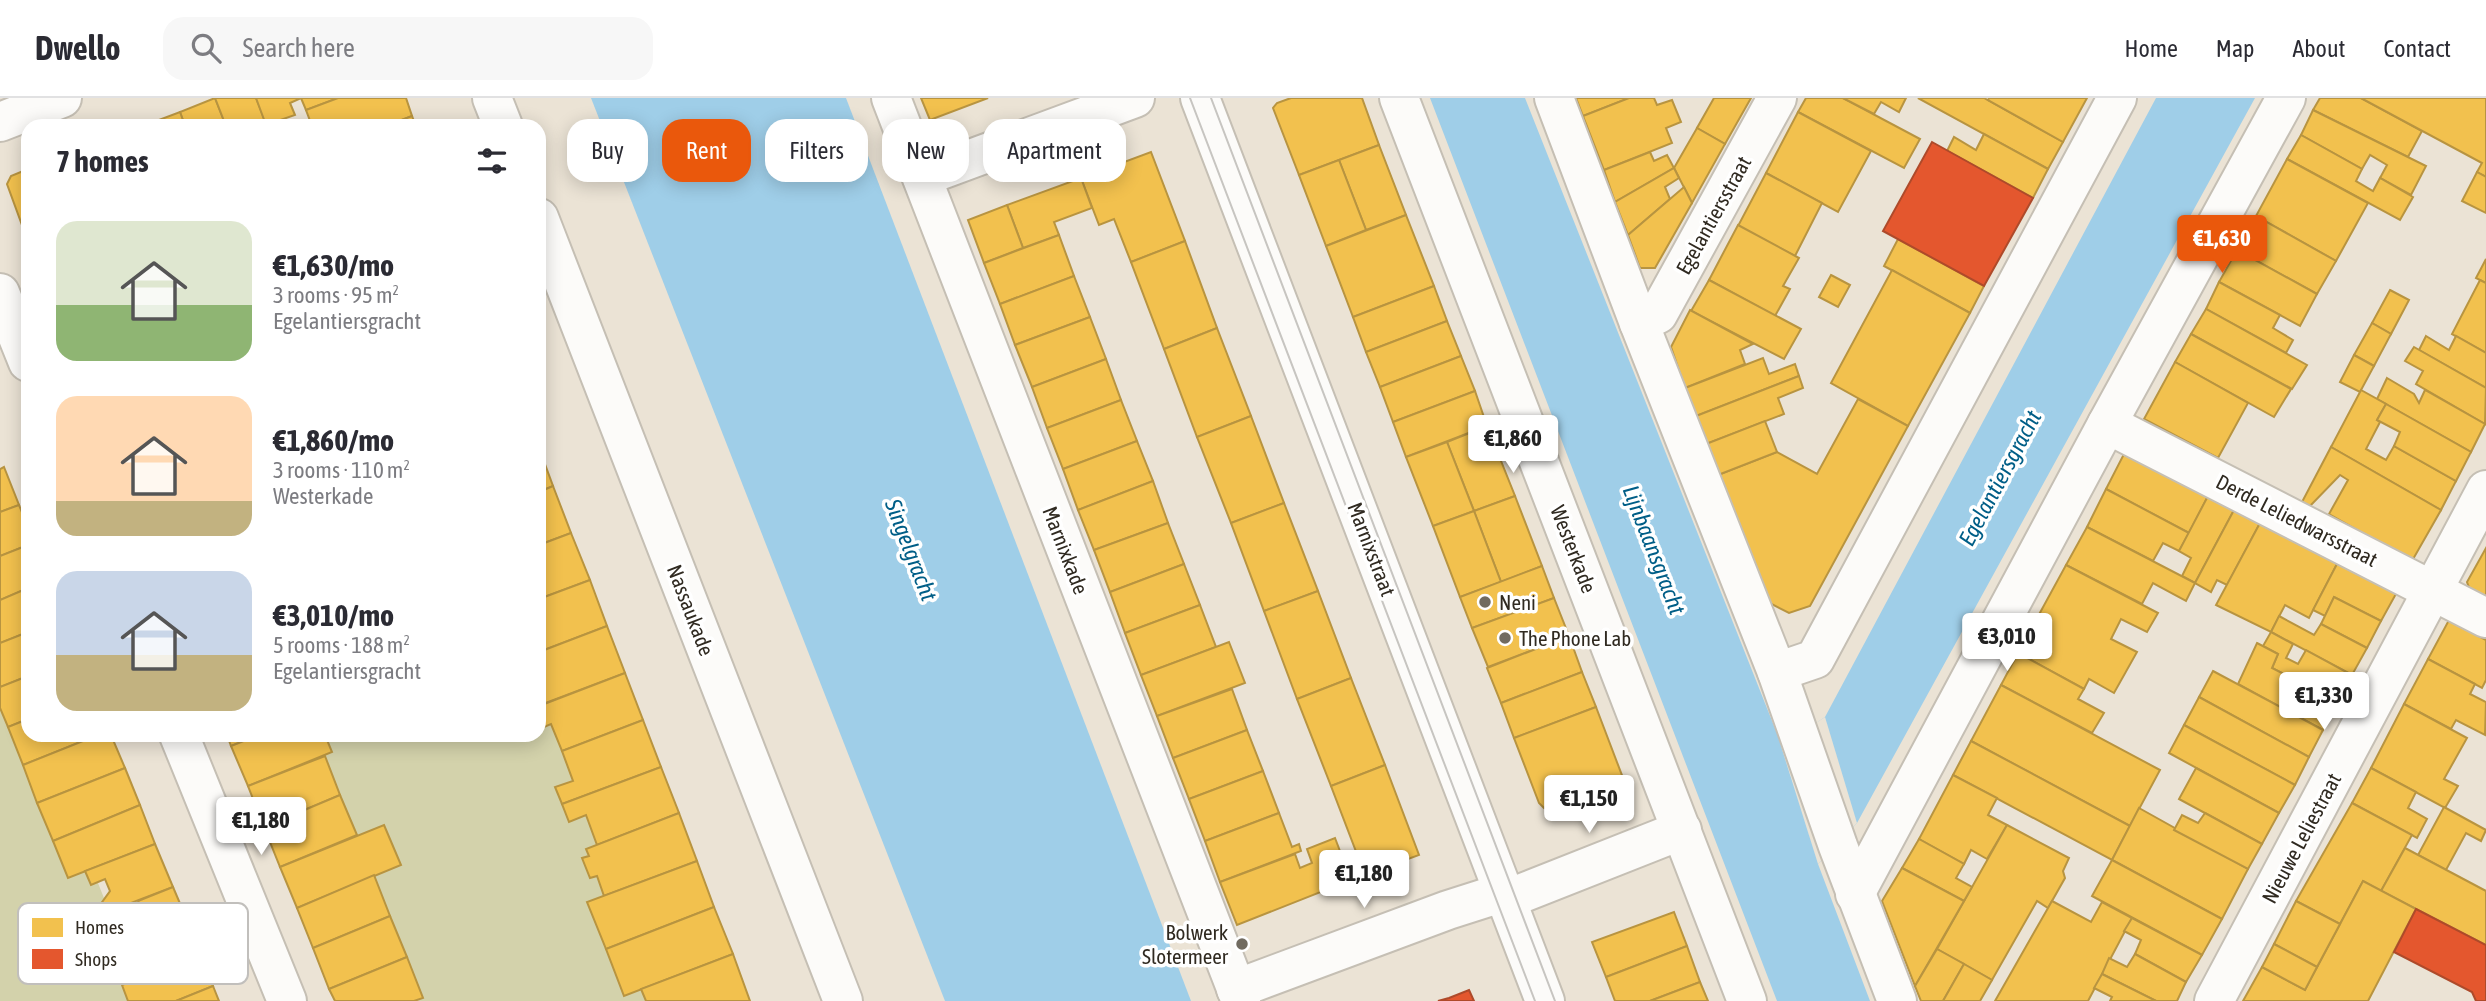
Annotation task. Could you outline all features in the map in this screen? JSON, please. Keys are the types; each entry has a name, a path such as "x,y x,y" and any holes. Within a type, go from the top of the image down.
{"street":[{"path":"0,122 62,98"},
{"path":"492,98 500,119"},
{"name":"Marnixkade","path":"891,98 899,119"},
{"path":"969,160 1135,98"},
{"name":"Marnixstraat","path":"1200,98 1545,1001"},
{"name":"Westerkade","path":"1399,98 1747,1001"},
{"path":"1554,98 1639,323 1798,727 1855,894 1897,1001"},
{"name":"Egelantiersstraat","path":"1639,323 1658,314 1777,98"},
{"path":"1777,672 1815,659 2117,98"},
{"path":"1855,894 2107,424 2286,98"},
{"name":"Marnixkade","path":"924,182 1239,995"},
{"name":"Nassaukade","path":"546,236 843,1001"},
{"path":"0,293 21,345"},
{"name":"Derde Leliedwarsstraat","path":"2107,424 2486,618"},
{"name":"Nieuwe Leliestraat","path":"2214,1001 2486,490"},
{"path":"182,742 247,903"},
{"path":"1239,995 1448,910 1495,895 1515,896 1682,830"},
{"path":"248,905 287,1001"}],"green space":[{"path":"0,639 21,711 21,742 42,742 106,903 18,903 18,984 138,984 145,1001 0,1001"},
{"path":"546,690 668,1001 388,1001 288,742 546,742"}],"water":[{"name":"Singelgracht","path":"591,98 846,98 854,119 765,119 765,182 868,182 868,156 1191,1001 945,1001 624,182 648,182 648,119 599,119"},
{"path":"1430,98 1525,98 1782,746 1825,717 2156,98 2255,98 1857,823 1818,864 1870,1001 1777,1001"}],"pier":[{"path":"1825,717 1857,823 1818,864 1781,746"}],"building: Homes":[{"path":"215,98 223,119 182,119 180,112"},
{"path":"215,98 256,98 264,119 223,119"},
{"path":"256,98 301,98 290,103 295,115 283,119 264,119"},
{"path":"301,98 338,98 306,110"},
{"path":"338,98 406,98 412,116 404,119 309,119 306,110"},
{"path":"921,98 988,98 933,119 930,119"},
{"path":"1291,98 1362,98 1379,145 1299,175 1273,108 1277,103"},
{"path":"1576,98 1629,98 1583,116"},
{"path":"1629,98 1654,98 1657,105 1672,100 1681,122 1666,128 1672,143 1604,170 1583,116"},
{"path":"1714,98 1751,98 1725,144 1697,128"},
{"path":"1806,98 1843,98 1920,139 1904,168 1798,112"},
{"path":"1843,98 1906,98 1899,112 1881,102 1874,114"},
{"path":"1918,98 1984,98 2063,142 2048,169"},
{"path":"2087,98 2063,142 1988,100"},
{"path":"2320,98 2361,98 2422,131 2408,157 2313,110"},
{"path":"2361,98 2486,98 2486,177 2477,172 2482,163"},
{"path":"2313,110 2426,166 2411,195 2380,178 2387,165 2370,155 2362,169 2301,135"},
{"path":"180,112 182,119 162,119"},
{"path":"1798,112 1871,151 1838,212 1766,173"},
{"path":"1697,128 1725,144 1692,203 1674,168"},
{"path":"1984,134 2048,169 2033,198 1947,151 1954,137 1976,150"},
{"path":"2301,135 2362,169 2356,181 2373,191 2380,178 2413,197 2400,220 2287,159"},
{"path":"1379,145 1406,215 1366,230 1339,160"},
{"path":"1151,152 1185,241 1131,262 1114,219 1099,225 1083,182 1126,182 1126,161"},
{"path":"1650,152 1654,161 1667,155 1674,168 1615,202 1604,170"},
{"path":"2287,159 2368,203 2336,261 2256,216"},
{"path":"1339,160 1366,230 1326,246 1299,175"},
{"path":"1674,168 1679,178 1665,187 1670,199 1628,235 1615,202"},
{"path":"21,172 21,222 7,184 11,176"},
{"path":"2477,172 2486,177 2486,213 2462,201"},
{"path":"1766,173 1822,203 1795,256 1738,226"},
{"path":"1070,182 1082,182 1092,208 1054,222 1059,235 1023,248 1007,205"},
{"path":"1684,187 1692,203 1655,268 1640,268 1628,235"},
{"path":"1007,205 1023,248 984,263 968,220"},
{"path":"1406,215 1434,286 1353,317 1326,246"},
{"path":"2256,216 2336,261 2317,294 2237,250"},
{"path":"1738,225 1799,258 1783,286 1790,289 1775,316 1709,280"},
{"path":"1059,235 1074,276 1000,304 984,263"},
{"path":"1898,239 1984,286 1970,313 1884,266"},
{"path":"1185,241 1217,328 1164,349 1131,262"},
{"path":"2237,250 2317,294 2300,326 2219,282"},
{"path":"2486,259 2486,283 2476,278"},
{"path":"1892,270 1970,313 1908,426 1831,383"},
{"path":"1831,275 1850,285 1838,307 1819,297"},
{"path":"1074,276 1090,317 1015,345 1000,304"},
{"path":"1709,280 1801,329 1784,359 1691,311"},
{"path":"2480,280 2486,283 2486,353 2452,334"},
{"path":"2219,282 2280,315 2273,328 2293,340 2286,353 2206,309"},
{"path":"1434,286 1447,321 1366,352 1353,317"},
{"path":"2390,290 2409,300 2391,334 2372,323"},
{"path":"2206,309 2307,365 2292,389 2191,334"},
{"path":"1690,310 1753,344 1740,350 1745,364 1685,388 1671,347"},
{"path":"1090,317 1106,359 1032,387 1015,345"},
{"path":"1447,321 1461,356 1380,387 1366,352"},
{"path":"2372,323 2391,334 2374,366 2354,355"},
{"path":"1217,328 1251,416 1197,437 1164,349"},
{"path":"2191,334 2291,389 2274,417 2175,362"},
{"path":"2426,336 2449,350 2456,336 2486,353 2486,388 2419,350"},
{"path":"2414,347 2486,388 2485,424 2416,384 2423,371 2405,361"},
{"path":"2354,355 2374,366 2360,392 2340,382"},
{"path":"1461,356 1475,391 1393,422 1380,387"},
{"path":"1763,358 1769,374 1795,364 1799,376 1696,416 1685,388"},
{"path":"1106,359 1121,400 1047,428 1032,387"},
{"path":"2175,362 2248,403 2218,458 2144,419"},
{"path":"1799,376 1803,388 1778,398 1784,414 1706,444 1696,416"},
{"path":"2387,378 2414,394 2419,403 2425,390 2485,424 2471,452 2377,399"},
{"path":"2361,390 2386,404 2366,449 2386,460 2394,446 2456,481 2441,510 2331,447"},
{"path":"1475,391 1487,426 1406,457 1393,422"},
{"path":"1858,399 1908,426 1810,606 1789,613 1764,600 1718,475 1777,452 1817,474"},
{"path":"1121,400 1137,441 1063,469 1047,428"},
{"path":"2386,404 2471,452 2456,481 2394,446 2400,432 2377,420"},
{"path":"1251,416 1284,503 1231,523 1197,437"},
{"path":"1765,421 1777,452 1718,475 1706,444"},
{"path":"1487,426 1515,496 1474,511 1447,442"},
{"path":"1137,441 1153,481 1078,510 1063,469"},
{"path":"1447,442 1474,511 1433,526 1406,457"},
{"path":"2331,447 2441,510 2412,561 2329,514 2348,480 2340,475 2310,506 2302,502"},
{"path":"2125,452 2208,496 2189,533 2106,489"},
{"path":"4,467 19,505 0,512 0,469"},
{"path":"546,467 553,486 546,489"},
{"path":"1153,481 1168,523 1094,550 1078,510"},
{"path":"553,486 571,533 546,542 546,489"},
{"path":"2106,489 2189,533 2179,551 2163,543 2153,561 2087,527"},
{"path":"1515,496 1542,566 1501,582 1474,511"},
{"path":"2208,496 2234,510 2195,583 2182,576 2191,558 2179,551"},
{"path":"1284,503 1318,591 1264,611 1231,523"},
{"path":"19,505 21,510 21,548 0,556 0,512"},
{"path":"2234,510 2260,523 2227,585 2217,580 2211,592 2195,583"},
{"path":"1474,511 1501,582 1460,597 1433,526"},
{"path":"1168,523 1184,564 1110,592 1094,550"},
{"path":"2260,523 2338,562 2309,618 2285,605 2271,632 2216,605"},
{"path":"2087,527 2195,583 2186,601 2153,583 2142,604 2066,565"},
{"path":"571,533 590,580 546,596 546,542"},
{"path":"21,548 21,591 0,600 0,556"},
{"path":"2486,548 2486,599 2470,590 2467,582"},
{"path":"2338,562 2397,592 2381,621 2334,597 2325,616 2313,610"},
{"path":"1184,564 1200,605 1125,633 1110,592"},
{"path":"2066,565 2158,613 2147,632 2121,619 2111,639 2137,652 2114,693 2089,679 2084,689 2018,653"},
{"path":"1542,566 1554,598 1472,628 1460,597"},
{"path":"590,580 607,626 546,649 546,596"},
{"path":"21,591 21,635 0,643 0,600"},
{"path":"1318,591 1351,678 1297,699 1264,611"},
{"path":"2334,597 2381,621 2367,648 2321,624"},
{"path":"1554,598 1569,636 1488,667 1472,628"},
{"path":"1200,605 1216,647 1141,675 1125,633"},
{"path":"2279,616 2314,635 2321,624 2367,648 2352,675 2271,632"},
{"path":"2449,620 2486,640 2486,680 2482,688 2428,659"},
{"path":"607,626 625,673 546,703 546,649"},
{"path":"2271,632 2293,644 2286,658 2298,664 2306,650 2352,675 2338,702 2272,668 2278,654 2263,646"},
{"path":"21,635 21,679 0,687 0,643"},
{"path":"1569,636 1582,672 1501,703 1487,668"},
{"path":"1229,642 1245,683 1157,716 1141,675"},
{"path":"2257,643 2278,654 2272,668 2338,702 2323,730 2238,684"},
{"path":"2018,653 2084,689 2078,699 2104,713 2092,733 2001,685"},
{"path":"2428,659 2475,684 2470,694 2486,702 2485,735 2456,720 2451,729 2404,704"},
{"path":"2213,671 2323,730 2309,757 2199,697"},
{"path":"1582,672 1596,707 1514,738 1501,703"},
{"path":"625,673 643,720 562,751 551,724 546,726 546,703"},
{"path":"1351,678 1385,765 1331,786 1297,699"},
{"path":"21,679 21,722 8,727 0,708 0,687"},
{"path":"2001,685 2160,770 2130,826 1971,741"},
{"path":"1232,689 1247,730 1173,758 1157,716"},
{"path":"2199,697 2309,757 2295,785 2184,725"},
{"path":"2404,704 2467,738 2444,779 2458,786 2445,808 2371,768"},
{"path":"1596,707 1623,778 1544,808 1539,803 1514,738"},
{"path":"643,720 661,767 562,804 555,787 573,781 562,751"},
{"path":"21,722 21,742 80,742 23,765 8,727"},
{"path":"2184,725 2295,785 2279,813 2169,753"},
{"path":"1247,730 1263,771 1189,799 1173,758"},
{"path":"1971,741 2130,826 2112,860 1953,775"},
{"path":"80,742 114,742 125,768 37,803 23,765"},
{"path":"241,742 328,742 332,752 248,786 231,746"},
{"path":"325,756 340,795 264,827 248,786"},
{"path":"1385,765 1419,855 1365,875 1331,786"},
{"path":"661,767 679,813 597,845 586,815 569,822 562,804"},
{"path":"125,768 140,805 53,841 37,803"},
{"path":"2196,768 2279,813 2262,844 2179,799"},
{"path":"2371,768 2416,792 2408,808 2427,819 2417,838 2352,803"},
{"path":"1263,771 1279,813 1205,841 1189,799"},
{"path":"1953,775 1997,798 1988,815 2007,825 1987,859 1971,850 1964,864 1919,839"},
{"path":"340,795 357,835 280,867 264,827"},
{"path":"2352,803 2412,835 2381,891 2363,881 2340,924 2296,901"},
{"path":"140,805 155,844 68,878 53,841"},
{"path":"2444,807 2486,830 2481,841 2466,833 2446,870 2418,855"},
{"path":"2139,808 2248,869 2222,919 2112,860"},
{"path":"679,813 697,861 604,896 597,876 590,878 582,858 589,856 586,849"},
{"path":"1279,813 1292,847 1299,844 1301,851 1220,882 1205,841"},
{"path":"2205,813 2262,844 2248,869 2174,830 2182,815 2198,823"},
{"path":"384,825 401,865 297,908 280,867"},
{"path":"2007,825 2069,858 2063,871 2065,878 2048,908 2037,901 1992,980 1937,949"},
{"path":"1335,838 1351,880 1237,925 1220,882 1295,854 1300,868 1312,863 1307,849"},
{"path":"1919,839 1964,864 1956,878 1972,887 1964,901 1902,868"},
{"path":"155,844 173,887 131,903 101,903 110,891 105,879 91,885 85,871"},
{"path":"2405,848 2486,891 2486,945 2381,891"},
{"path":"2112,860 2222,919 2202,955 2092,896"},
{"path":"697,861 714,907 606,949 587,902"},
{"path":"1902,868 1964,901 1915,986 1882,901"},
{"path":"374,875 390,916 313,948 297,908"},
{"path":"2363,881 2416,909 2368,1001 2243,1001 2262,967 2305,990"},
{"path":"173,887 180,903 139,903 138,901"},
{"path":"2052,901 2091,922 2102,902 2132,918 2088,1001 1995,1001"},
{"path":"2296,901 2340,924 2317,967 2274,944"},
{"path":"714,907 733,954 624,996 606,949"},
{"path":"1674,912 1687,946 1606,977 1592,942"},
{"path":"390,916 407,957 329,989 313,948"},
{"path":"2132,918 2202,955 2186,982 2135,954 2141,940 2124,931"},
{"path":"2274,944 2317,967 2305,990 2262,967"},
{"path":"1687,946 1700,982 1650,1001 1615,1001 1606,977"},
{"path":"1937,949 1964,964 1943,1001 1921,1001 1915,986"},
{"path":"733,954 750,1001 646,1001 641,989"},
{"path":"2135,954 2186,982 2177,1001 2156,1001 2102,974 2109,958 2127,967"},
{"path":"407,957 423,998 414,1001 335,1001 329,989"},
{"path":"1964,964 1992,980 1980,1001 1943,1001"},
{"path":"2102,974 2156,1001 2110,1001 2112,997 2094,988"},
{"path":"1700,982 1708,1001 1650,1001"},
{"path":"122,985 213,986 176,1001 128,1001"},
{"path":"213,986 219,1001 176,1001"}],"building: Shops":[{"path":"1932,142 2033,198 1984,286 1883,231"},
{"path":"2416,909 2486,945 2486,1001 2476,1001 2472,992 2394,952"},
{"path":"1469,990 1474,1001 1438,1001 1449,998"}],"tram line":[{"path":"1190,98 1535,1001"},
{"path":"1211,98 1555,1001"}],"place":[{"name":"Neni","path":"1485,602"},
{"name":"The Phone Lab","path":"1505,638"},
{"name":"Bolwerk Slotermeer","path":"1242,944"}],"water label":[{"name":"Egelantiersgracht","path":"2000,478"},
{"name":"Lijnbaansgracht","path":"1654,550"}]}
